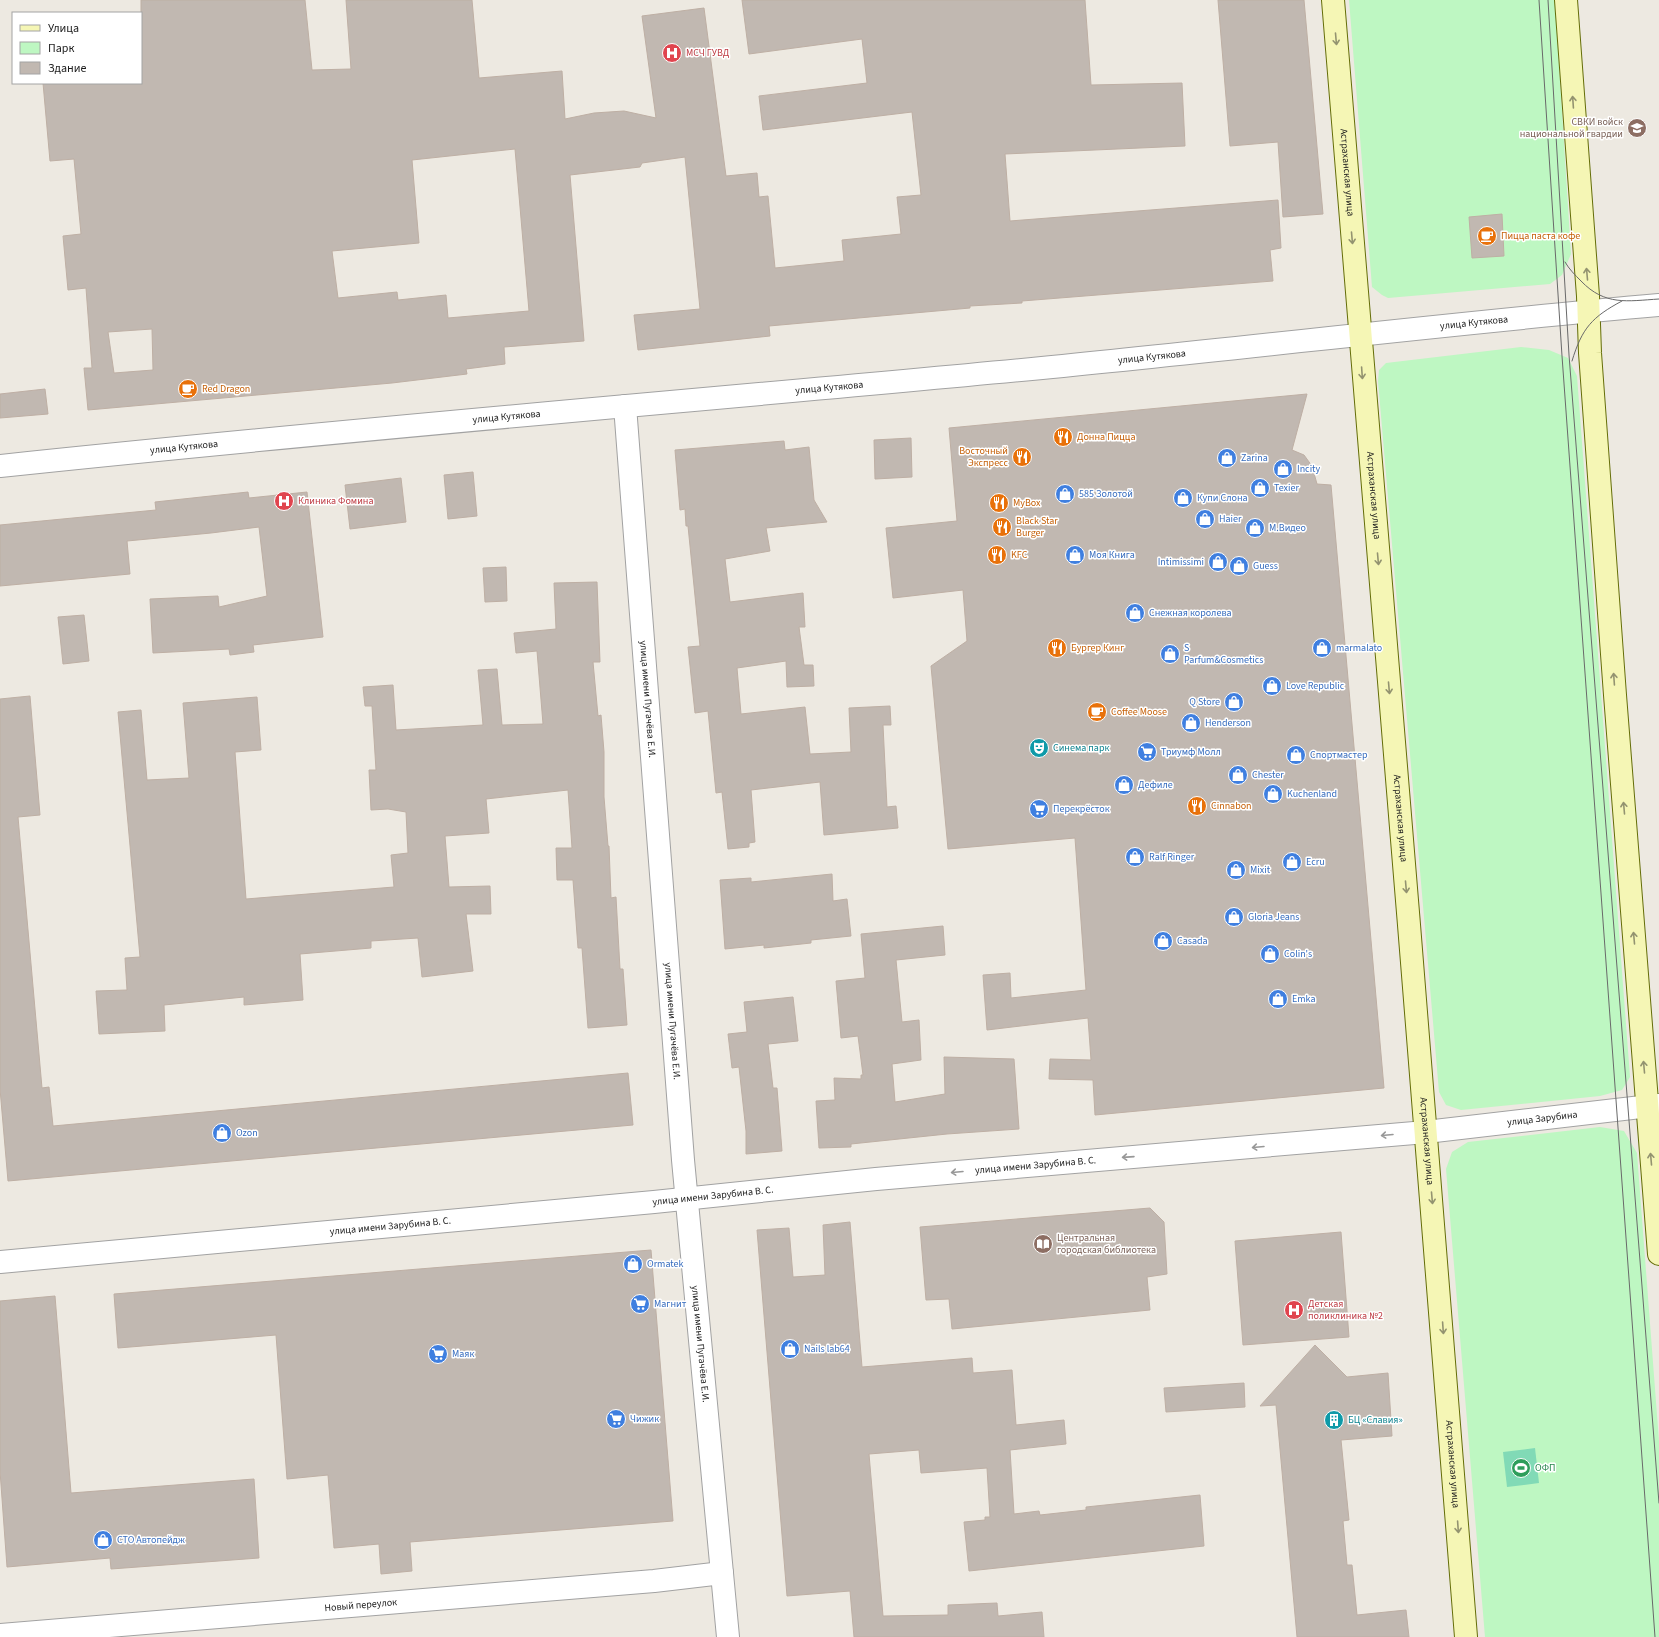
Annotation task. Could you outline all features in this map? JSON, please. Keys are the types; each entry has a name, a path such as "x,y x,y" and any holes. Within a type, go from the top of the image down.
{"main road":[{"name":"Астраханская улица","path":"1333,0 1466,1637"},
{"path":"1566,0 1589,313 1592,377 1653,1106 1659,1254"}],"street":[{"name":"улица Кутякова","path":"0,466 1040,368 1467,323 1589,313 1659,305"},
{"name":"улица имени Пугачёва Е.И.","path":"625,406 686,1199 728,1637"},
{"name":"улица Зарубина","path":"1426,1132 1653,1106"},
{"name":"улица имени Зарубина В. С.","path":"0,1262 686,1199 876,1179 1426,1132"},
{"name":"Новый переулок","path":"0,1635 646,1582 722,1573"}],"green space":[{"path":"1349,0 1555,0 1571,254 1562,275 1550,284 1388,298 1372,287"},
{"path":"1521,347 1549,350 1568,358 1577,376 1630,1077 1622,1090 1600,1096 1461,1110 1446,1105 1439,1092 1378,381 1379,370 1386,363"},
{"path":"1600,1127 1624,1131 1637,1153 1659,1441 1659,1637 1485,1637 1446,1169 1452,1152 1468,1142"},
{"name":"ОФП","path":"1535,1448 1539,1483 1507,1487 1503,1452"}],"building":[{"path":"141,0 305,0 312,70 351,69 346,0 472,0 479,78 562,71 565,119 594,113 624,111 656,118 642,16 704,8 726,176 757,173 759,197 768,196 775,268 844,261 842,240 901,234 897,197 921,195 912,112 763,130 759,96 867,83 862,39 749,54 742,0 1085,0 1091,85 1182,83 1185,146 1005,154 1010,221 1278,200 1281,248 1270,250 1273,281 1022,301 1022,303 970,306 970,308 769,326 770,336 638,350 634,315 700,309 685,157 642,163 640,167 570,175 584,341 504,347 505,364 466,369 467,374 392,383 88,410 84,368 92,368 86,288 68,290 63,236 81,234 74,159 50,161 43,84 142,84","holes":["515,149 529,311 448,318 446,295 398,300 397,292 338,298 332,251 419,243 412,160","152,329 153,370 114,373 108,332"]},
{"path":"1218,0 1304,0 1323,214 1283,217 1278,142 1230,146"},
{"name":"Пицца паста кофе","path":"1502,214 1504,256 1472,258 1469,217"},
{"path":"45,389 48,414 0,418 0,394"},
{"name":"Триумф Молл","path":"1307,394 1292,450 1304,455 1312,466 1317,484 1331,485 1384,1088 1095,1115 1093,1080 1049,1079 1050,1059 1091,1060 1088,1018 987,1030 983,975 1010,973 1011,998 1086,990 1075,838 948,849 931,666 967,641 963,590 893,598 886,528 957,521 949,428"},
{"path":"911,438 912,477 875,479 874,440"},
{"path":"784,441 785,450 809,447 814,500 827,522 766,528 770,551 725,559 730,602 803,593 805,627 799,627 804,665 813,665 814,686 787,687 786,661 737,668 741,714 805,707 810,754 851,752 849,708 890,706 891,725 883,725 887,807 896,806 898,828 824,835 820,782 751,790 755,842 749,843 749,847 728,849 722,792 716,793 708,711 695,713 688,647 700,646 688,526 686,526 685,509 680,510 675,450"},
{"path":"473,472 477,516 448,519 444,475"},
{"path":"401,478 406,522 350,529 345,485"},
{"path":"248,492 249,498 307,492 323,637 253,645 254,652 230,655 229,649 153,653 150,599 218,596 219,607 267,596 259,527 127,541 130,574 0,586 0,525 156,510 155,502"},
{"path":"506,567 507,601 485,602 483,568"},
{"path":"597,582 600,662 593,662 598,716 601,715 604,752 604,797 609,846 611,898 616,897 620,969 623,969 627,1025 588,1028 582,948 578,948 573,880 557,880 556,848 572,848 568,790 486,799 489,833 445,836 449,887 490,886 491,914 466,914 473,971 422,977 418,938 371,941 371,948 300,954 303,1000 244,1005 244,997 164,1005 165,1031 99,1034 96,991 127,990 125,958 140,957 118,712 141,710 147,780 189,778 183,703 257,697 261,750 235,752 246,899 394,887 391,855 408,853 406,812 388,809 371,810 369,770 376,770 372,706 365,706 363,687 393,685 396,730 483,725 478,670 497,669 502,725 543,724 537,651 516,653 514,633 556,629 554,583"},
{"path":"84,615 89,661 63,664 58,617"},
{"path":"30,696 40,815 18,817 42,1088 49,1087 53,1126 628,1073 633,1125 8,1181 0,1089 0,699"},
{"path":"832,874 833,901 847,899 851,936 811,940 811,943 764,948 764,945 725,949 720,880 751,878 751,882"},
{"path":"943,926 945,955 896,960 902,1022 919,1020 921,1060 892,1064 895,1102 945,1094 944,1057 1014,1059 1019,1129 947,1134 851,1144 851,1147 819,1148 816,1101 835,1100 834,1078 861,1079 861,1075 863,1075 858,1036 841,1038 836,981 865,978 861,934"},
{"path":"793,997 798,1041 768,1044 773,1088 777,1088 782,1151 746,1154 746,1131 739,1067 732,1068 728,1034 747,1032 744,1002"},
{"path":"1150,1208 1164,1222 1167,1274 1147,1277 1150,1310 952,1329 949,1299 926,1300 920,1227"},
{"path":"850,1222 862,1367 972,1358 973,1373 1012,1370 1016,1425 1064,1420 1066,1444 1010,1450 1014,1514 1039,1511 1040,1515 1086,1510 1086,1507 1200,1495 1204,1546 969,1571 964,1522 985,1520 985,1517 990,1517 987,1468 921,1473 919,1450 869,1454 883,1616 948,1615 948,1605 997,1603 998,1616 1042,1612 1044,1637 854,1637 850,1591 787,1596 757,1230 789,1228 793,1277 825,1275 823,1225"},
{"name":"Детская поликлиника №2","path":"1341,1232 1349,1337 1243,1345 1235,1241"},
{"path":"651,1250 673,1521 410,1542 412,1571 381,1574 379,1544 334,1548 328,1475 287,1479 276,1335 118,1348 114,1294"},
{"path":"55,1296 71,1493 254,1479 259,1558 111,1569 110,1558 7,1567 0,1471 0,1301"},
{"path":"1315,1345 1347,1377 1388,1373 1392,1436 1341,1440 1349,1520 1343,1521 1347,1565 1352,1565 1357,1615 1406,1610 1409,1637 1297,1637 1276,1405 1260,1406"},
{"path":"1244,1383 1245,1407 1166,1412 1164,1388"}],"tram line":[{"path":"1539,0 1562,356 1655,1637"},
{"path":"1548,0 1569,355 1659,1503"},
{"path":"1565,262 1581,281 1599,295 1627,301 1659,299"},
{"path":"1572,361 1584,332 1603,312 1622,301"}],"place":[{"name":"МСЧ ГУВД","path":"672,53"},
{"name":"СВКИ войск национальной гвардии","path":"1637,128"},
{"name":"Пицца паста кофе","path":"1487,236"},
{"name":"Red Dragon","path":"188,389"},
{"name":"Донна Пицца","path":"1063,437"},
{"name":"Восточный Экспресс","path":"1022,457"},
{"name":"Zarina","path":"1227,458"},
{"name":"Incity","path":"1283,469"},
{"name":"Texier","path":"1260,488"},
{"name":"585 Золотой","path":"1065,494"},
{"name":"Купи Слона","path":"1183,498"},
{"name":"Клиника Фомина","path":"284,501"},
{"name":"MyBox","path":"999,503"},
{"name":"Haier","path":"1205,519"},
{"name":"Black Star Burger","path":"1002,527"},
{"name":"М.Видео","path":"1255,528"},
{"name":"KFC","path":"997,555"},
{"name":"Моя Книга","path":"1075,555"},
{"name":"Intimissimi","path":"1218,562"},
{"name":"Guess","path":"1239,566"},
{"name":"Снежная королева","path":"1135,613"},
{"name":"Бургер Кинг","path":"1057,648"},
{"name":"marmalato","path":"1322,648"},
{"name":"S Parfum&Cosmetics","path":"1170,654"},
{"name":"Love Republic","path":"1272,686"},
{"name":"Q Store","path":"1234,702"},
{"name":"Coffee Moose","path":"1097,712"},
{"name":"Henderson","path":"1191,723"},
{"name":"Синема парк","path":"1039,748"},
{"name":"Триумф Молл","path":"1147,752"},
{"name":"Спортмастер","path":"1296,755"},
{"name":"Chester","path":"1238,775"},
{"name":"Дефиле","path":"1124,785"},
{"name":"Kuchenland","path":"1273,794"},
{"name":"Cinnabon","path":"1197,806"},
{"name":"Перекрёсток","path":"1039,809"},
{"name":"Ralf Ringer","path":"1135,857"},
{"name":"Ecru","path":"1292,862"},
{"name":"Mixit","path":"1236,870"},
{"name":"Gloria Jeans","path":"1234,917"},
{"name":"Casada","path":"1163,941"},
{"name":"Colin's","path":"1270,954"},
{"name":"Emka","path":"1278,999"},
{"name":"Ozon","path":"222,1133"},
{"name":"Центральная городская библиотека","path":"1043,1244"},
{"name":"Ormatek","path":"633,1264"},
{"name":"Магнит","path":"640,1304"},
{"name":"Детская поликлиника №2","path":"1294,1310"},
{"name":"Nails lab64","path":"790,1349"},
{"name":"Маяк","path":"438,1354"},
{"name":"Чижик","path":"616,1419"},
{"name":"БЦ «Славия»","path":"1334,1420"},
{"name":"ОФП","path":"1521,1468"},
{"name":"СТО Автопейдж","path":"103,1540"}]}
